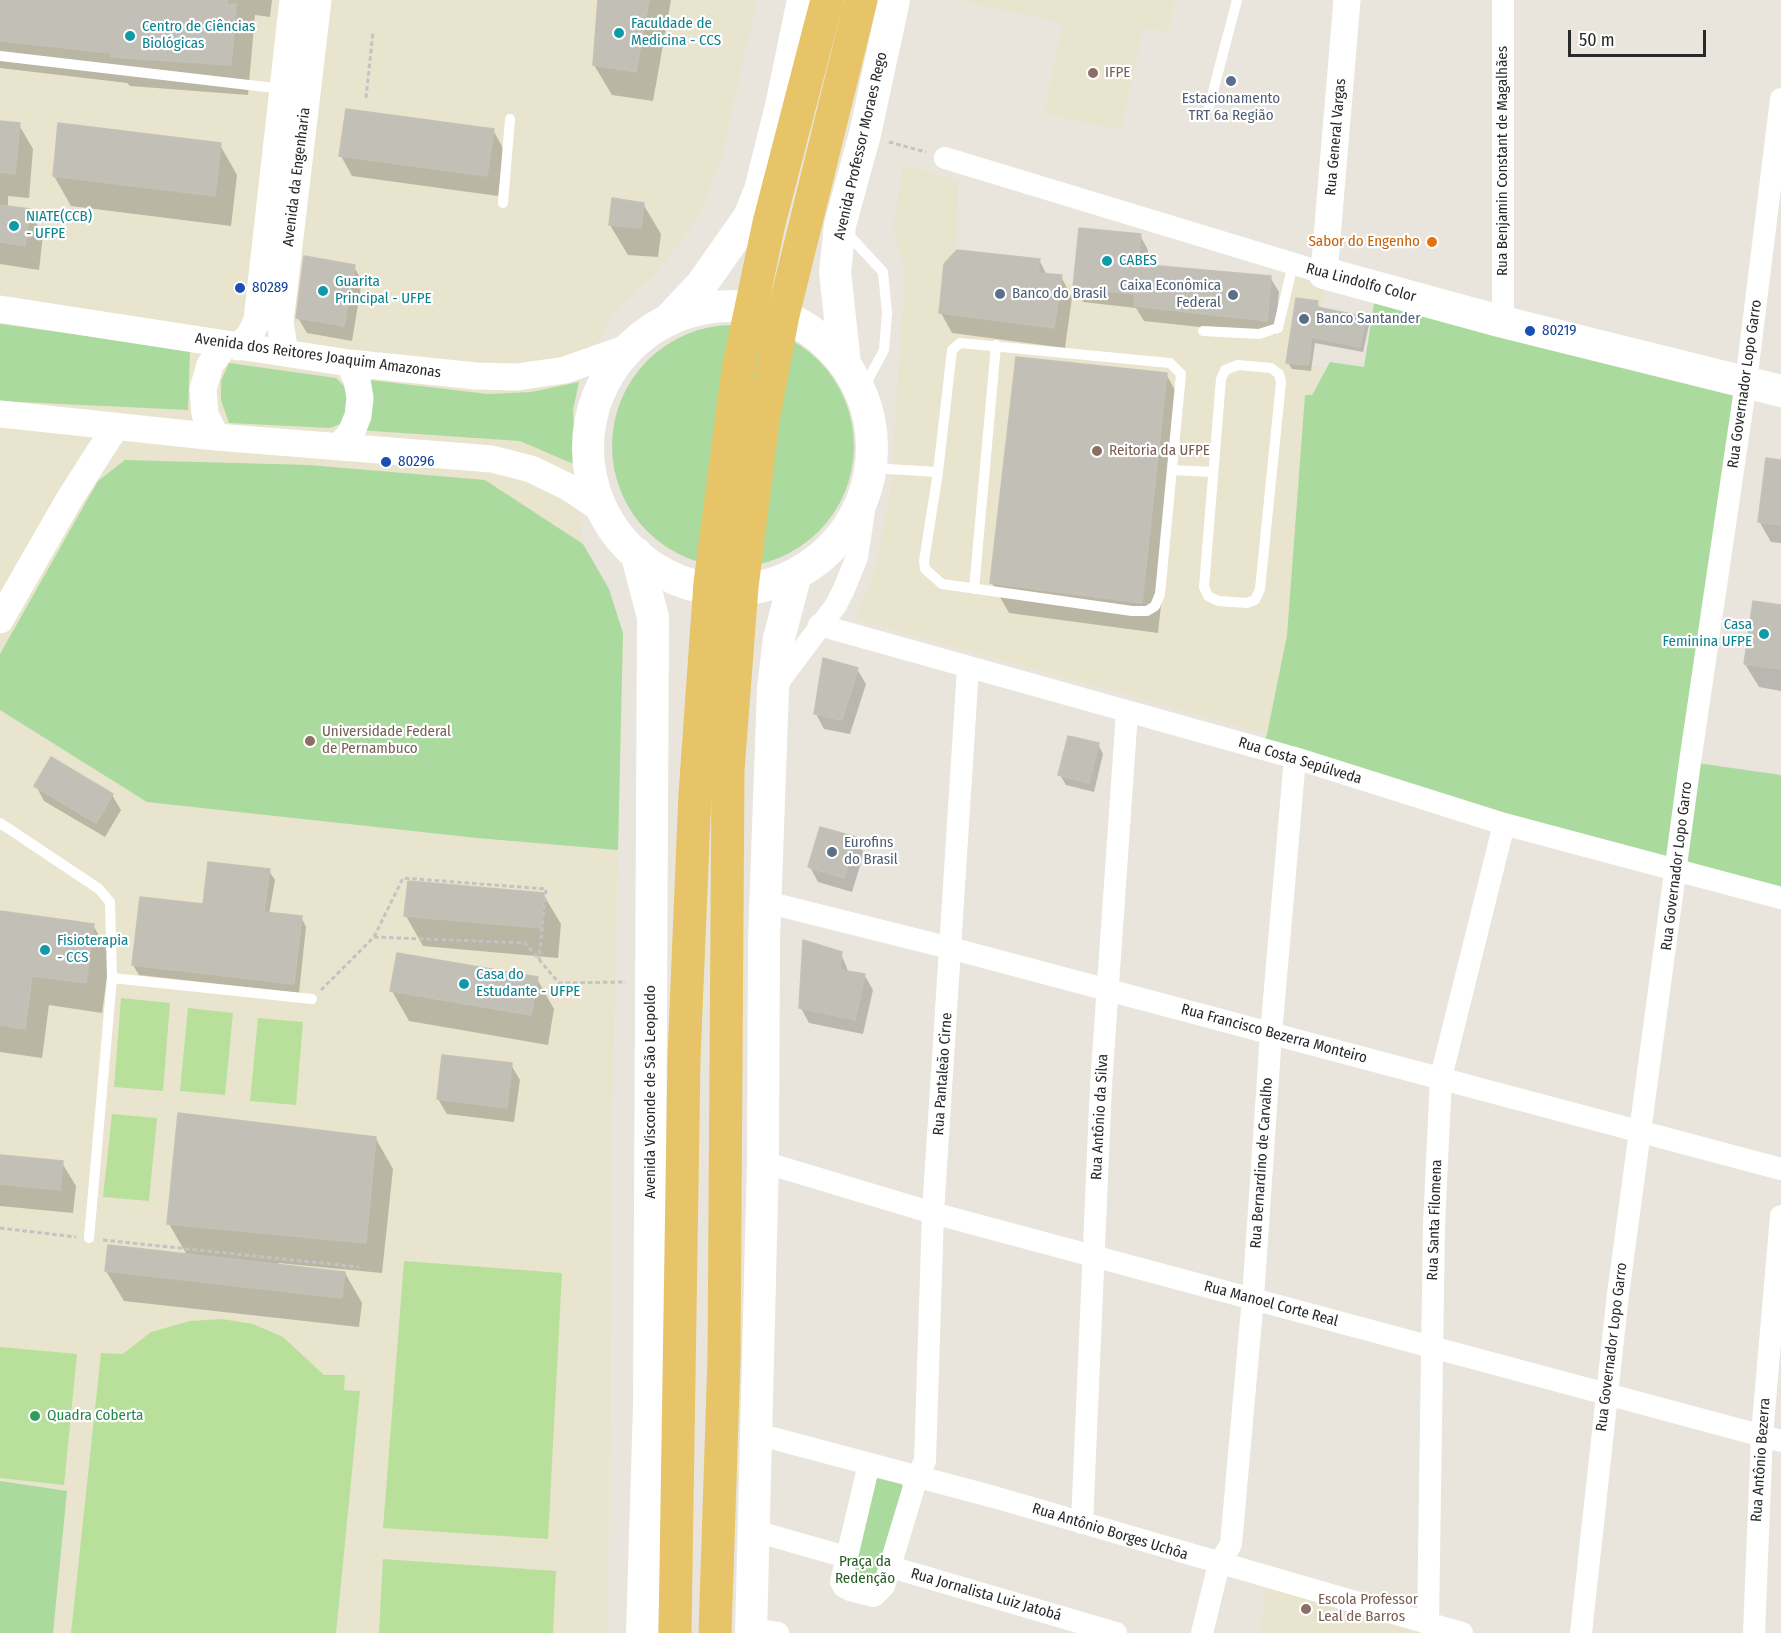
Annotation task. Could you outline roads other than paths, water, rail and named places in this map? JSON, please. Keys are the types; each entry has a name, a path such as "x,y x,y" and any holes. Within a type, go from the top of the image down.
{"highway":[{"name":"Avenida Visconde de São Leopoldo","path":"675,1633 684,1058 695,794 710,583 738,370 769,223 826,0"},
{"path":"715,1633 724,1358 728,770 745,563 763,420 783,315 861,0"}],"main road":[{"path":"668,320 691,311 715,306 765,310 788,318 810,330 829,345 845,364 861,391 871,422 873,453 869,476 851,523 823,555 796,574 766,587 742,592 719,592 696,589 674,581 653,569 636,553 604,511 591,483 585,453 587,423 596,394 612,368 633,346 668,320 702,284 749,217 759,190 781,106 804,0"},
{"name":"Avenida Professor Moraes Rego","path":"845,364 835,272 840,225 865,134 894,0"},
{"name":"Rua Lindolfo Color","path":"1324,273 1503,322 1781,392"},
{"name":"Avenida Visconde de São Leopoldo","path":"636,553 653,617 649,1406 642,1633"},
{"path":"760,1632 755,1531 766,902 773,690 779,639 796,574"}],"street":[{"name":"Avenida da Engenharia","path":"216,436 205,414 203,389 210,365 231,346 250,335 257,320 293,0"},
{"name":"Avenida da Engenharia","path":"285,353 280,322 318,0"},
{"name":"Rua General Vargas","path":"1324,273 1347,0"},
{"name":"Rua Benjamin Constant de Magalhães","path":"1503,0 1503,322"},
{"name":"Rua Governador Lopo Garro","path":"1581,1633 1606,1395 1677,868 1777,171 1781,99"},
{"name":"Rua Lindolfo Color","path":"945,158 1324,273"},
{"name":"Avenida dos Reitores Joaquim Amazonas","path":"0,309 349,363 476,376 517,377 565,370 633,346"},
{"path":"339,447 351,433 358,416 360,398 357,380 349,363"},
{"path":"0,414 216,436 492,459 531,469 568,487 604,511"},
{"path":"0,620 70,498 116,426"},
{"path":"773,690 819,625 836,606 857,557 869,476"},
{"name":"Rua Costa Sepúlveda","path":"819,625 1295,758 1504,824 1677,868 1781,898"},
{"name":"Rua Pantaleão Cirne","path":"846,1557 842,1585 870,1596 879,1593 891,1567 917,1477 926,1461 933,1213 968,668"},
{"name":"Rua Antônio da Silva","path":"1082,1522 1092,1256 1127,712"},
{"name":"Rua Bernardino de Carvalho","path":"1202,1633 1219,1564 1231,1544 1253,1298 1271,1034 1295,758"},
{"name":"Rua Santa Filomena","path":"1428,1624 1434,1225 1441,1077 1504,824"},
{"name":"Rua Francisco Bezerra Monteiro","path":"766,902 1108,989 1781,1169"},
{"name":"Rua Manoel Corte Real","path":"763,1162 933,1213 1772,1438"},
{"name":"Rua Antônio Bezerra","path":"1754,1633 1772,1438 1781,1216"},
{"name":"Rua Antônio Borges Uchôa","path":"757,1434 1082,1522 1219,1564 1462,1633"},
{"path":"755,1531 846,1557 869,1464"},
{"name":"Rua Jornalista Luiz Jatobá","path":"891,1567 1116,1633"}],"lane":[{"path":"1209,107 1236,0"},
{"path":"0,56 283,89"},
{"path":"503,203 510,120"},
{"path":"840,225 883,272 887,314 884,350 861,391"},
{"path":"1203,331 1259,334 1278,328 1293,264"},
{"path":"960,343 996,345 1170,363 1181,374 1160,594 1155,606 1147,611 1132,611 942,584 925,569 924,561 938,472 952,350 960,343"},
{"path":"974,589 996,345"},
{"path":"1238,365 1271,368 1279,374 1281,382 1260,589 1255,600 1247,603 1218,601 1208,596 1204,587 1212,472 1221,379 1225,370 1238,365"},
{"path":"1173,470 1212,472"},
{"path":"869,476 938,472"},
{"path":"0,823 109,897 112,978 89,1238"},
{"path":"112,978 312,999"}],"place":[{"name":"Faculdade de Medicina - CCS","path":"619,33"},
{"name":"Centro de Ciências Biológicas","path":"130,36"},
{"name":"IFPE","path":"1093,73"},
{"name":"Estacionamento TRT 6a Região","path":"1231,81"},
{"name":"NIATE(CCB) - UFPE","path":"14,226"},
{"name":"Sabor do Engenho","path":"1432,242"},
{"name":"CABES","path":"1107,261"},
{"name":"80289","path":"240,288"},
{"name":"Guarita Principal - UFPE","path":"323,291"},
{"name":"Banco do Brasil","path":"1000,294"},
{"name":"Caixa Econômica Federal","path":"1233,295"},
{"name":"Banco Santander","path":"1304,319"},
{"name":"80219","path":"1530,331"},
{"name":"Reitoria da UFPE","path":"1097,451"},
{"name":"80296","path":"386,462"},
{"name":"Casa Feminina UFPE","path":"1764,634"},
{"name":"Universidade Federal de Pernambuco","path":"310,741"},
{"name":"Eurofins do Brasil","path":"832,852"},
{"name":"Fisioterapia - CCS","path":"45,950"},
{"name":"Casa do Estudante - UFPE","path":"464,984"},
{"name":"Quadra Coberta","path":"35,1416"},
{"name":"Escola Professor Leal de Barros","path":"1306,1609"}],"park label":[{"name":"Praça da Redenção","path":"865,1570"}]}
